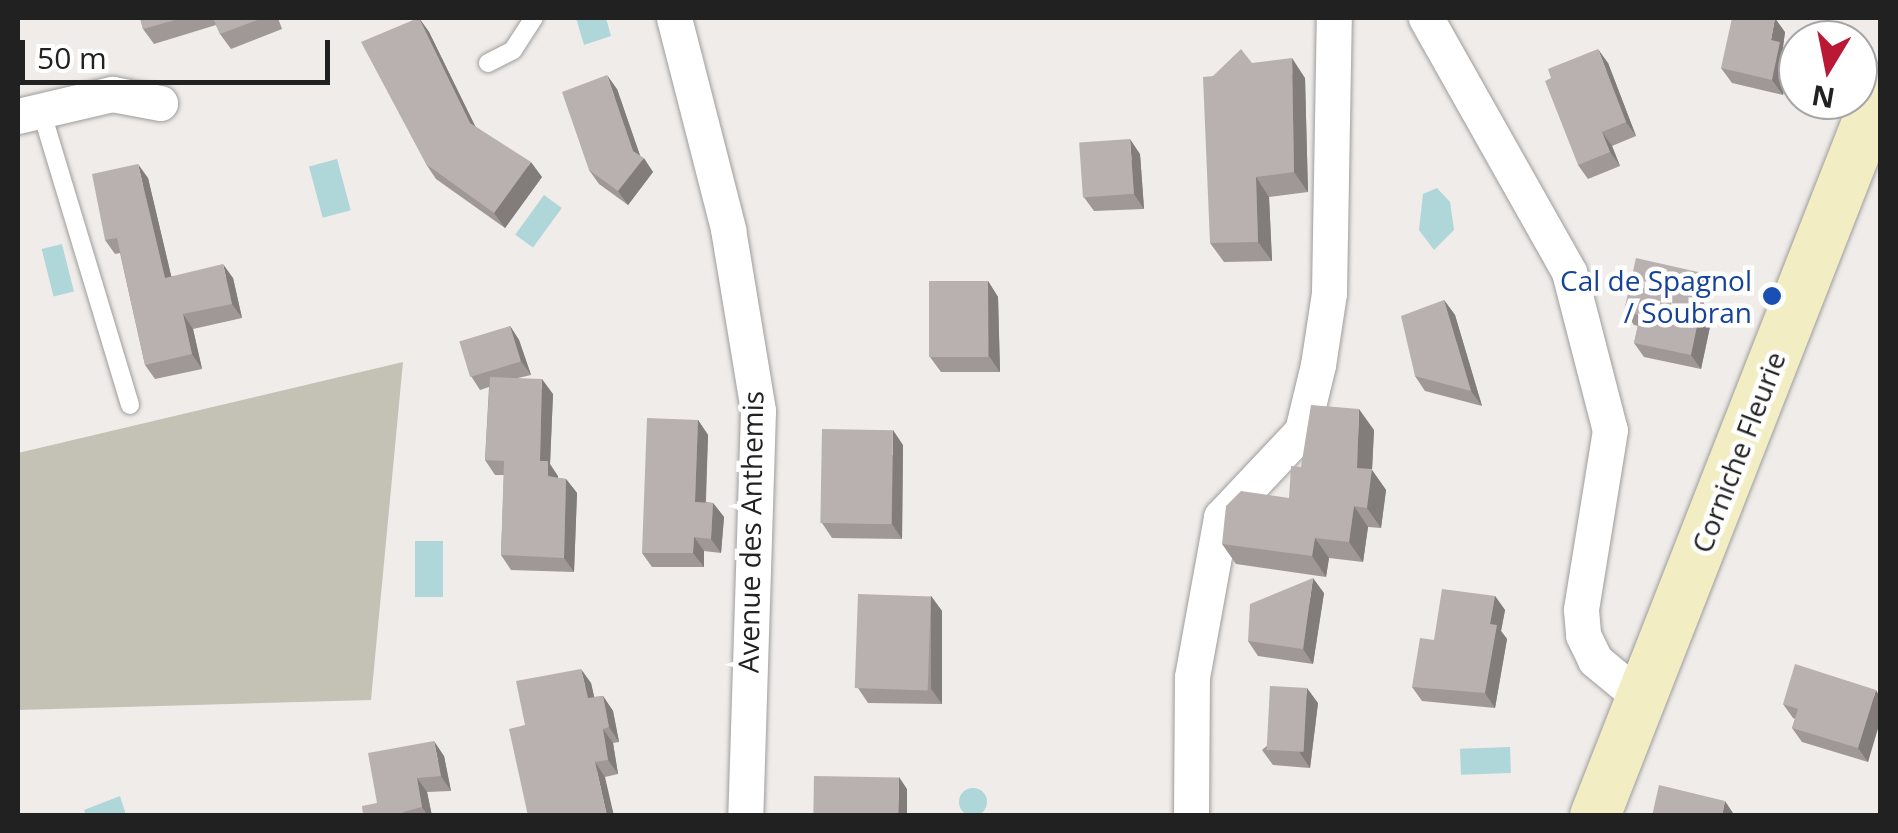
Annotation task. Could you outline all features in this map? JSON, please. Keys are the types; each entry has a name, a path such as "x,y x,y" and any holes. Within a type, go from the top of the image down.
{"main road":[{"name":"Corniche Fleurie","path":"1595,816 1880,88"}],"street":[{"name":"Avenue des Anthemis","path":"674,18 728,229 758,410 746,816"},
{"path":"1191,816 1192,677 1221,517 1302,431 1318,365 1329,293 1334,18"},
{"path":"1426,18 1569,272 1610,430 1581,610 1583,635 1595,660 1640,698"},
{"path":"29,113 112,94 160,102"}],"lane":[{"path":"488,63 513,50 534,18"},
{"path":"29,113 130,406"}],"shaded area":[{"path":"403,362 371,700 18,710 18,453"}],"water":[{"path":"576,18 606,18 611,36 584,45"},
{"path":"337,159 351,210 323,218 309,167"},
{"path":"1437,188 1450,202 1454,230 1434,250 1419,230 1423,194"},
{"path":"544,195 562,208 533,248 515,235"},
{"path":"62,244 74,292 53,297 42,249"},
{"path":"415,541 443,541 443,597 415,597"},
{"path":"1510,747 1511,773 1461,775 1460,749"},
{"path":"973,788 983,792 987,802 983,812 973,816 963,812 959,802 963,792"},
{"path":"120,796 126,815 86,815 84,810"}],"building":[{"path":"140,18 182,18 143,29"},
{"path":"213,18 263,18 220,34"},
{"path":"419,18 470,123 531,162 494,213 426,164 361,42"},
{"path":"1732,18 1775,18 1771,40 1778,42 1778,52 1772,80 1721,68"},
{"path":"1241,49 1252,63 1292,58 1294,172 1256,177 1258,242 1210,243 1203,77 1213,76"},
{"path":"1598,49 1626,122 1602,132 1610,152 1578,165 1545,81 1551,78 1548,69"},
{"path":"607,75 633,151 644,158 618,191 589,170 562,92"},
{"path":"1130,139 1134,194 1083,197 1079,143"},
{"path":"138,164 165,278 223,264 232,304 183,314 192,354 145,365 117,238 105,240 92,174"},
{"path":"1636,258 1698,272 1690,305 1701,307 1691,355 1634,343 1640,315 1624,311"},
{"path":"929,281 988,281 988,357 929,357"},
{"path":"1444,300 1471,391 1415,376 1401,316"},
{"path":"510,326 521,361 470,377 459,341"},
{"path":"490,377 542,379 540,461 548,461 548,476 566,479 564,558 501,555 504,461 485,460"},
{"path":"1311,405 1359,409 1357,468 1372,469 1367,508 1354,506 1349,542 1315,538 1312,556 1222,544 1226,506 1241,491 1289,498 1291,466 1301,467"},
{"path":"647,418 698,420 695,502 713,503 711,539 694,537 693,553 642,553"},
{"path":"822,429 893,430 891,524 820,523"},
{"path":"1313,578 1303,649 1248,641 1250,604"},
{"path":"1442,589 1495,596 1490,624 1497,625 1485,693 1412,687 1420,638 1434,640"},
{"path":"858,594 931,597 928,690 855,688"},
{"path":"1795,664 1876,690 1858,748 1792,728 1798,709 1783,704"},
{"path":"581,669 588,698 603,696 609,727 603,729 608,760 595,762 607,816 528,816 509,729 525,725 516,681"},
{"path":"1270,686 1307,688 1304,752 1267,750"},
{"path":"434,741 441,776 417,778 422,807 403,812 404,816 363,816 362,806 377,803 368,753"},
{"path":"814,776 899,777 898,816 813,816"},
{"path":"1659,785 1725,801 1722,816 1652,816"}],"place":[{"name":"Cal de Spagnol / Soubran","path":"1772,296"}]}
